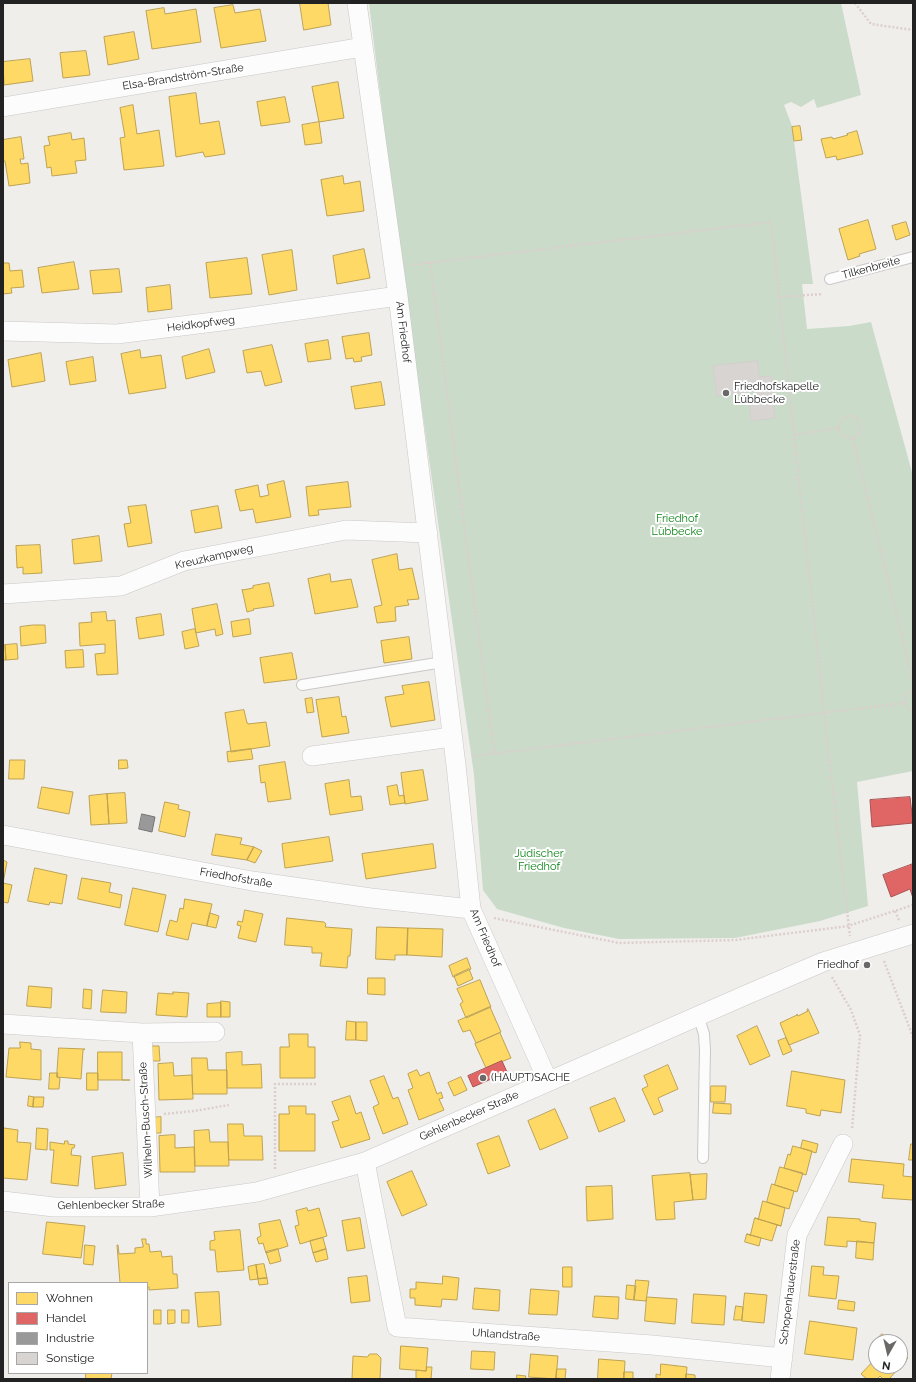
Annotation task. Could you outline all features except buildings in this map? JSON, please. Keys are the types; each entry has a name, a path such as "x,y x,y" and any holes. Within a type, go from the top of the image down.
{"street":[{"name":"Am Friedhof","path":"357,3 398,296 428,533 472,912 548,1081"},
{"name":"Elsa-Brandström-Straße","path":"3,107 362,47"},
{"name":"Heidkopfweg","path":"3,331 117,334 398,296"},
{"name":"Kreuzkampweg","path":"3,594 121,586 184,561 346,530 428,533"},
{"path":"312,756 452,737"},
{"name":"Friedhofstraße","path":"3,835 252,881 472,912"},
{"name":"Gehlenbecker Straße","path":"3,1201 54,1207 150,1207 257,1192 365,1162 698,1015 823,962 913,934"},
{"path":"3,1024 142,1033 215,1032"},
{"name":"Wilhelm-Busch-Straße","path":"142,1033 150,1207"},
{"name":"Schopenhauerstraße","path":"780,1379 797,1235 842,1144"},
{"name":"Uhlandstraße","path":"365,1162 397,1327 652,1345 783,1358"}],"lane":[{"name":"Tilkenbreite","path":"830,279 913,257"},
{"path":"302,686 443,662"},
{"path":"698,1015 704,1034 705,1050 703,1158"}],"path":[{"path":"855,3 871,24 913,30"},
{"path":"494,753 430,262 771,222 848,926"},
{"path":"779,297 823,294"},
{"path":"851,416 857,418 861,425 859,434 852,438 842,435 839,428 841,421 844,418 851,416"},
{"path":"794,434 839,428"},
{"path":"852,438 913,681"},
{"path":"913,690 906,695 904,703 908,709 913,712"},
{"path":"455,758 904,703"},
{"path":"472,912 619,942 736,940 848,926 913,905"},
{"path":"823,962 851,1010 860,1035 852,1134 842,1144"},
{"path":"887,969 913,1037"},
{"path":"275,1187 275,1084 316,1084"},
{"path":"145,1114 194,1111 229,1105"}],"green space":[{"name":"Friedhof Lübbecke","path":"369,3 841,3 861,95 817,108 814,99 801,107 791,102 784,105 792,126 813,284 802,284 807,329 849,326 871,322 913,476 913,771 857,782 868,906 820,921 735,938 619,939 564,928 497,909 483,890 474,775 398,241"}],"place":[{"name":"Friedhofskapelle Lübbecke","path":"726,393"},
{"name":"Friedhof","path":"867,965"},
{"name":"(HAUPT)SACHE","path":"483,1078"}],"park label":[{"name":"Jüdischer Friedhof","path":"539,860"}]}
